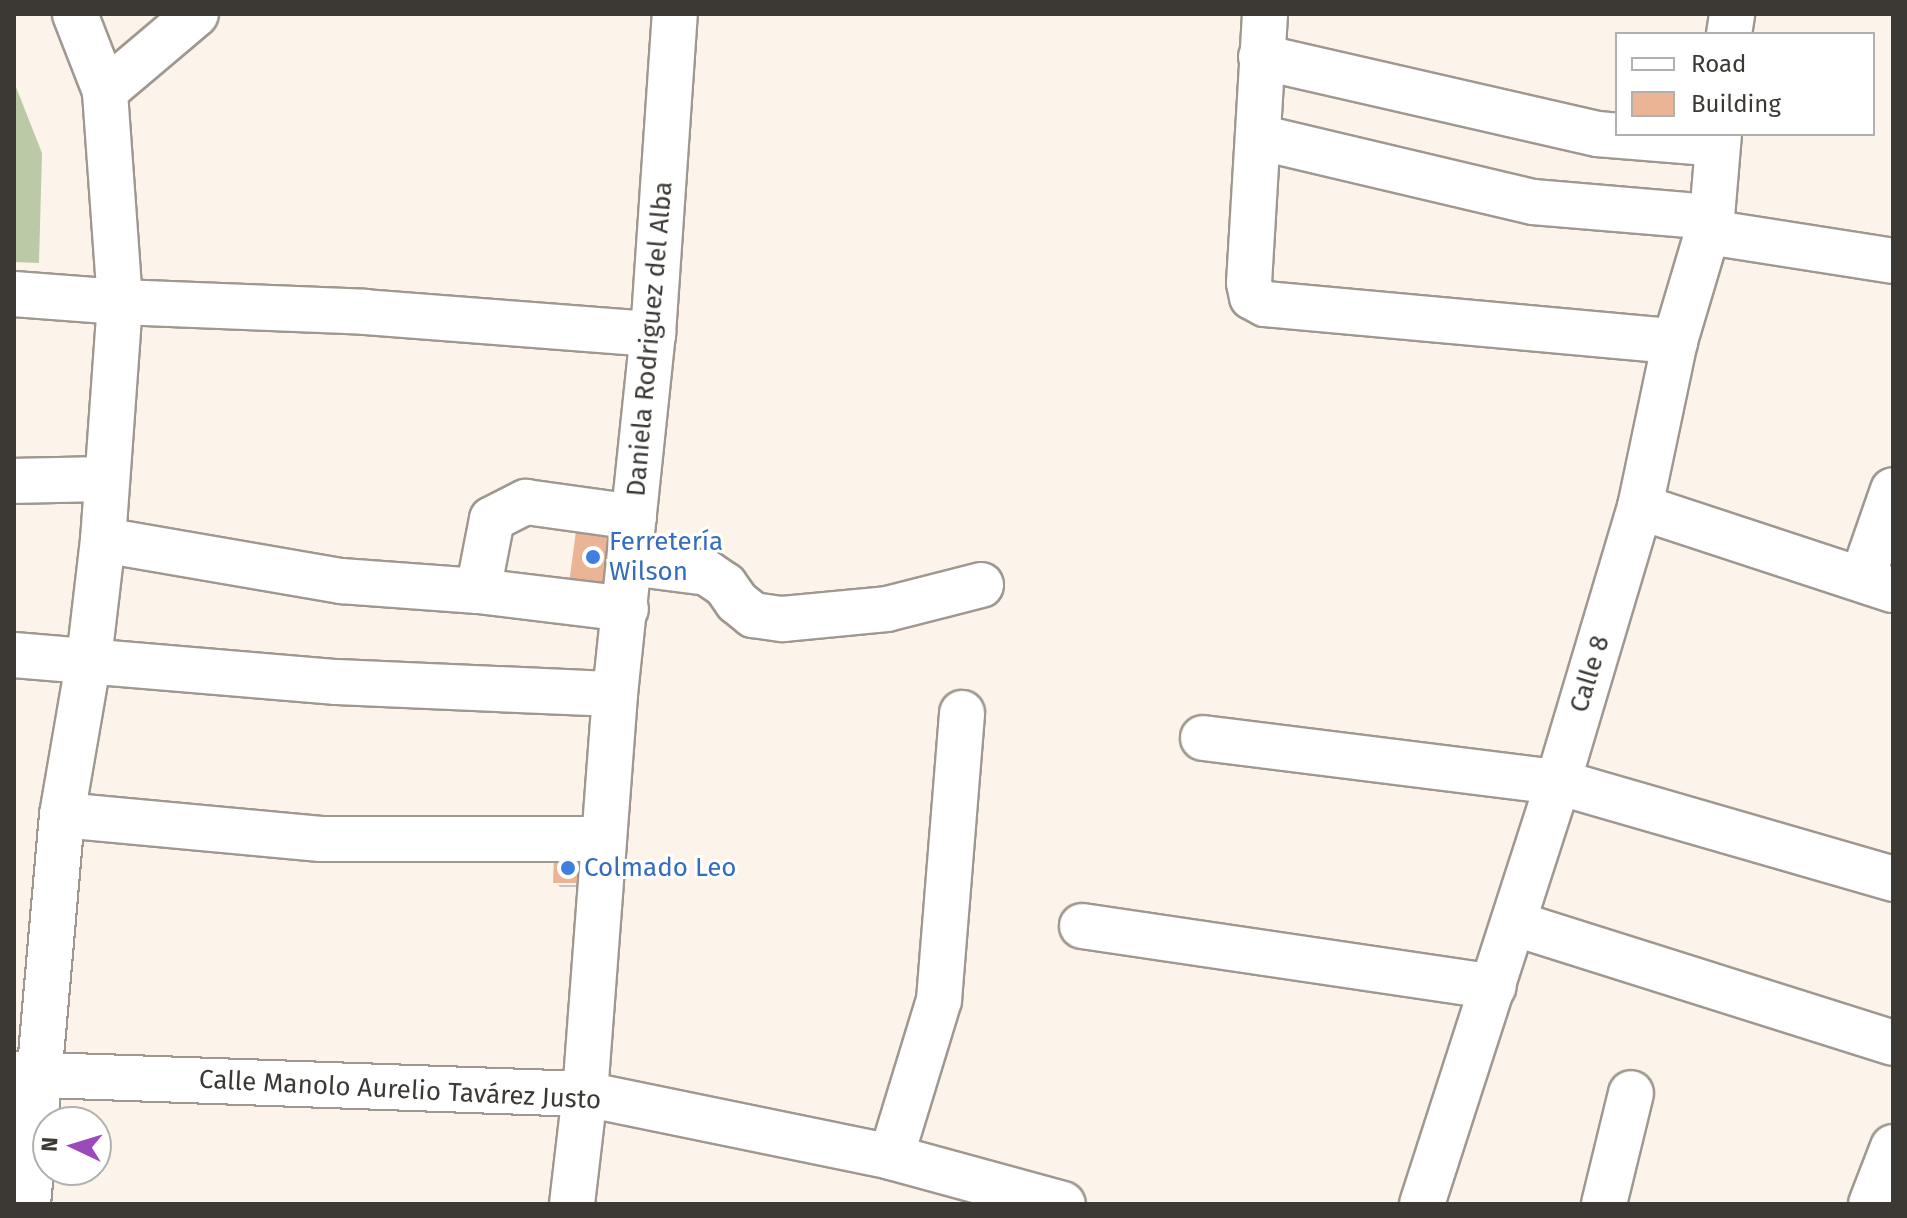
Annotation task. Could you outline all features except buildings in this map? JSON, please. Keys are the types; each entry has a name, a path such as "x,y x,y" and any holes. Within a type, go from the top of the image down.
{"street":[{"path":"28,1204 27,1075 62,815 89,659 103,540 120,302 105,91 75,14"},
{"path":"105,91 196,14"},
{"name":"Daniela Rodriguez del Alba","path":"572,1204 585,1094 615,694 653,334 675,14"},
{"path":"1265,14 1249,283 1252,297 1265,304 1675,341"},
{"path":"1261,57 1597,134 1615,135"},
{"path":"1645,136 1718,139"},
{"path":"1258,137 1533,202 1710,225 1893,261"},
{"name":"Calle 8","path":"1422,1204 1558,782 1640,507 1675,341 1710,225 1718,139"},
{"path":"14,294 120,302 365,312 653,334"},
{"path":"14,481 107,479"},
{"path":"1640,507 1878,584 1893,490"},
{"path":"478,591 492,519 526,502 634,517"},
{"path":"103,540 341,581 478,591 626,609"},
{"path":"630,563 707,573 725,585 737,602 753,615 783,619 887,609 981,585"},
{"path":"14,655 337,682 615,694"},
{"path":"891,1157 939,1000 962,713"},
{"path":"1203,738 1558,782 1893,879"},
{"path":"62,815 321,839 604,839"},
{"path":"1513,923 1893,1043"},
{"path":"1082,926 1493,987"},
{"name":"Calle Manolo Aurelio Tavárez Justo","path":"27,1075 585,1094 891,1157 1063,1204"},
{"path":"1604,1204 1631,1093"},
{"path":"1871,1204 1893,1147"}],"green space":[{"path":"14,82 42,153 39,263 14,262"}],"place":[{"name":"Ferretería Wilson","path":"593,557"},
{"name":"Colmado Leo","path":"568,868"}]}
